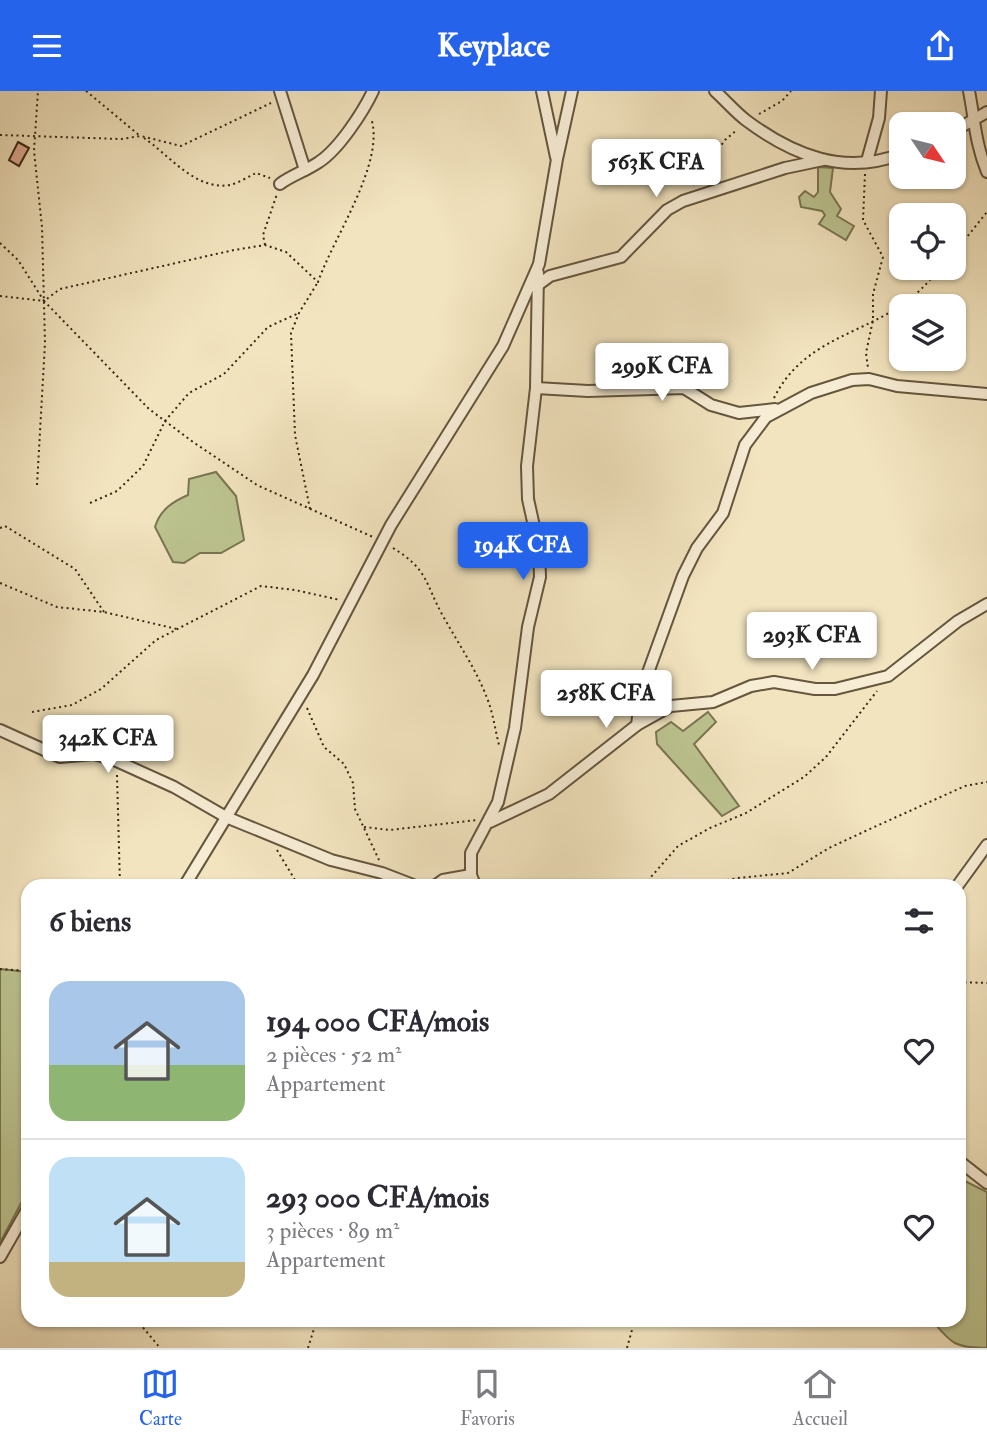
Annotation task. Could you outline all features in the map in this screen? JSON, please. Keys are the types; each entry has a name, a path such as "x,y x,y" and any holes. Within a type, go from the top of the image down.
{"street":[{"path":"280,184 321,161 365,108 373,91"},
{"path":"542,91 546,122 556,159"},
{"path":"473,879 471,853 490,822 508,761 528,627 540,577 539,549 528,499 527,466 536,388 539,264 556,159 572,91"},
{"path":"715,91 747,121 808,157 867,161 889,156"},
{"path":"867,161 879,118 881,91"},
{"path":"970,91 975,137 987,172"},
{"path":"282,94 304,170"},
{"path":"966,125 987,112"},
{"path":"525,298 538,283 575,268 621,257 667,210 683,201 785,167 823,160"},
{"path":"189,879 301,694 382,542 503,346 539,264"},
{"path":"536,388 588,391 684,388 711,405 739,413 779,408 852,380 869,379 897,386 987,394"},
{"path":"637,725 641,692 683,576 697,548 723,513 745,445 755,429 779,408"},
{"path":"490,822 549,793 637,725 671,706 713,702 751,685 774,682 815,689 835,689 888,676 958,621 987,604"},
{"path":"0,730 60,757 93,754 117,762 174,787 226,817 331,860 397,879"},
{"path":"962,879 987,845"},
{"path":"966,1166 987,1183"},
{"path":"0,1257 21,1221"}],"path":[{"path":"37,485 45,343 35,137 38,91"},
{"path":"86,91 165,152 189,175 210,184 231,185 256,173 280,184 263,235 265,245"},
{"path":"683,201 725,140 747,121 782,101 791,91"},
{"path":"0,135 121,139 141,136 181,146 241,120 282,94"},
{"path":"310,510 295,435 291,333 299,313 318,282 334,241 351,211 364,179 375,130 365,108"},
{"path":"867,161 862,194 863,220 883,257 873,294 873,320 866,353 869,379"},
{"path":"966,238 987,212"},
{"path":"0,243 18,260 44,301 165,421 257,485 382,542 409,558 428,581 441,613 487,698 499,744 508,761"},
{"path":"0,296 44,301 60,289 82,283 265,245 286,252 318,282"},
{"path":"767,411 787,373 805,358 917,294 930,280"},
{"path":"90,503 117,491 143,466 165,421 188,393 224,374 268,327 299,313"},
{"path":"0,528 5,527 75,569 104,612"},
{"path":"0,583 57,607 104,612 178,629"},
{"path":"32,712 72,705 101,689 146,648 261,586 350,602"},
{"path":"649,879 678,846 710,828 746,813 804,777 826,757 888,676"},
{"path":"301,694 324,747 344,764 354,783 355,809 387,875"},
{"path":"117,762 120,879"},
{"path":"733,879 788,873 829,848 872,828 965,786 987,782"},
{"path":"363,827 390,830 469,818 490,822"},
{"path":"265,832 294,879"},
{"path":"0,969 21,970"},
{"path":"966,982 987,983"},
{"path":"143,1327 160,1348"},
{"path":"308,1348 315,1327"},
{"path":"627,1348 633,1327"}],"green space":[{"path":"818,167 833,168 830,192 841,209 837,216 854,226 846,240 819,224 825,215 822,211 801,207 799,197 805,191 814,197 818,192"},
{"path":"216,472 236,496 244,540 221,553 200,553 184,563 173,562 155,527 157,521 167,507 188,495 189,479"},
{"path":"708,712 716,722 694,744 739,806 722,816 657,744 656,732 671,722 683,731"},
{"path":"0,969 21,971 21,1203 0,1243"},
{"path":"966,1182 987,1192 987,1348 961,1345 944,1335 938,1327 966,1327"}],"building":[{"path":"18,142 29,148 19,166 9,160"}]}
